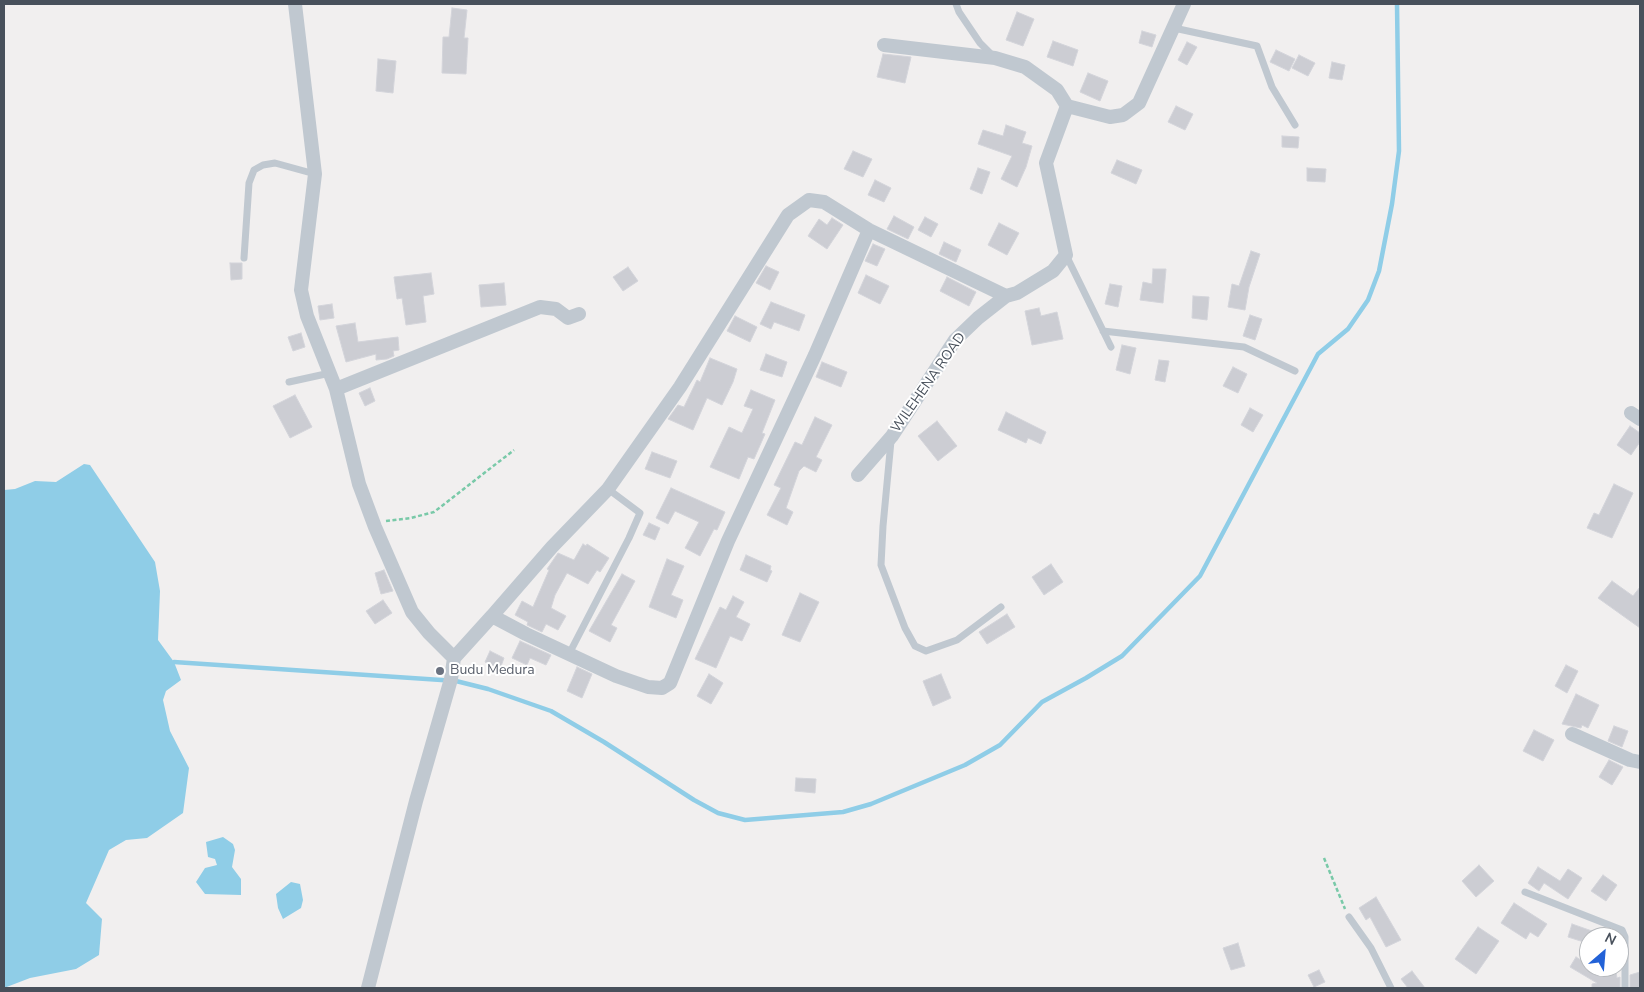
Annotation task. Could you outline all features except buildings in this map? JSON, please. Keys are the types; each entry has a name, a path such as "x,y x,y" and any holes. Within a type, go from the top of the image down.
{"street":[{"path":"295,4 315,174 301,290 307,316 336,389 359,484 412,612 429,633 454,658"},
{"path":"884,45 995,58 1025,67 1057,90 1067,106 1110,117 1123,115 1139,103 1184,4"},
{"path":"1066,255 1046,163 1067,106"},
{"path":"368,988 416,801 451,680 454,658 552,548 608,489 680,387 788,215 809,200 824,202 869,230 1006,296"},
{"path":"492,616 616,676 648,687 662,688 670,682 728,541 811,364 869,230"},
{"name":"WILEHENA ROAD","path":"858,475 892,436 955,340 978,318 1006,296 1017,293 1052,271 1066,255"},
{"path":"336,389 540,307 556,309 568,318 579,314"},
{"path":"1572,734 1630,760 1640,762"}],"lane":[{"path":"956,4 958,12 980,43 995,58"},
{"path":"1174,28 1257,46 1272,88 1295,125"},
{"path":"244,258 249,183 254,170 263,164 275,163 315,174"},
{"path":"1066,255 1111,347"},
{"path":"1103,332 1244,347 1295,371"},
{"path":"289,382 330,372"},
{"path":"892,436 882,526 882,565 891,594 915,646 926,652 950,643 1001,607"},
{"path":"569,654 640,513 608,489"},
{"path":"1525,892 1622,930 1625,937 1626,988"},
{"path":"1349,917 1371,948 1390,988"}],"path":[{"path":"374,522 411,518 434,512 514,450"},
{"path":"1324,858 1349,917"}],"water":[{"path":"84,464 90,465 155,562 160,591 158,640 174,662 181,680 166,691 163,700 170,731 189,768 183,813 147,838 126,840 109,850 86,903 102,919 99,955 76,969 30,978 4,988 4,490 15,489 35,481 56,482"},
{"path":"223,837 233,844 235,850 232,867 241,879 241,895 205,894 196,882 205,868 217,865 215,859 208,857 206,842"},
{"path":"291,882 300,884 303,900 301,908 283,919 278,908 276,894"}],"waterway":[{"path":"174,662 456,681 488,689 551,711 604,742 694,800 718,813 745,820 843,812 871,804 965,765 1000,745 1042,702 1122,656 1200,576 1318,354 1348,329 1368,300 1379,271 1392,204 1399,151 1397,4"}],"place":[{"name":"Budu Medura","path":"440,671"}]}
